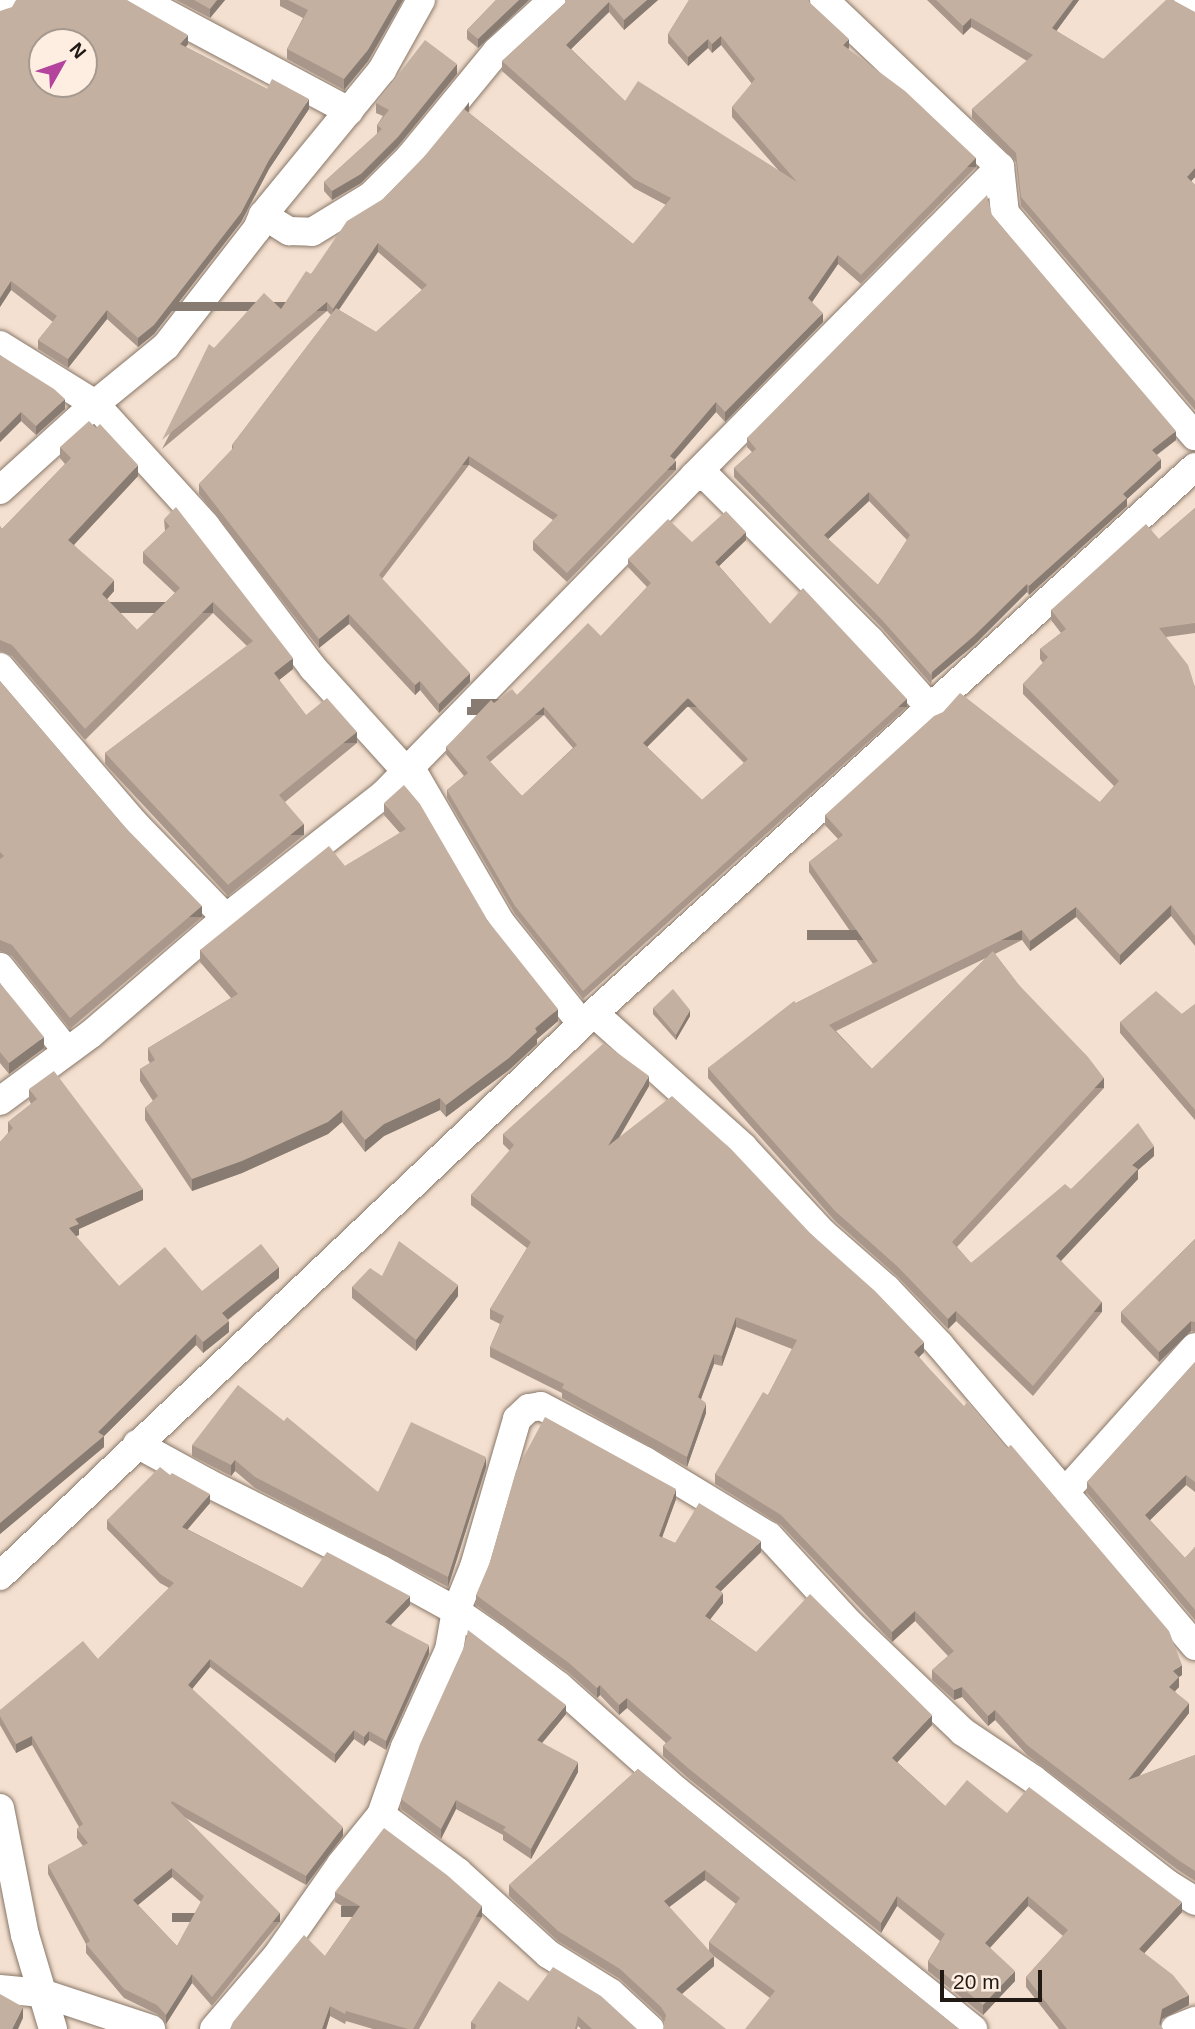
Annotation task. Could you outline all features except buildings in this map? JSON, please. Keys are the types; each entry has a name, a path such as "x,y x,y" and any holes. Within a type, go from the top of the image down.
{"street":[{"path":"0,5 4,0"},
{"path":"141,0 349,111"},
{"path":"0,490 95,404 166,346 257,229 263,215 382,70 421,0"},
{"path":"263,215 289,231 313,232 371,196 410,157 497,51 553,0"},
{"path":"824,0 1000,167 1005,213 1195,436"},
{"path":"1188,0 1195,4"},
{"path":"0,1101 67,1051 226,918 384,794 1000,167"},
{"path":"0,345 95,404 205,526 313,668 407,768 500,923 589,1019 743,1147 823,1233 887,1289 939,1344 1195,1646"},
{"path":"0,1576 589,1019 932,710 1195,467"},
{"path":"694,476 708,478 870,640 932,710"},
{"path":"0,667 136,825 226,918"},
{"path":"0,967 67,1051"},
{"path":"1064,1493 1195,1347"},
{"path":"214,2029 276,1957 341,1864 381,1815 405,1747 449,1650 456,1611 484,1533 517,1419 528,1408 541,1406 645,1461 769,1536 850,1624 963,1732 1033,1780 1168,1884 1195,1901"},
{"path":"137,1444 456,1611 559,1686 677,1791 973,2029"},
{"path":"0,1808 25,1935 53,2029"},
{"path":"381,1815 458,1872 548,1954 611,1993 650,2029"},
{"path":"0,1989 42,1993 151,2029"},
{"path":"1175,2029 1195,2021"}]}
